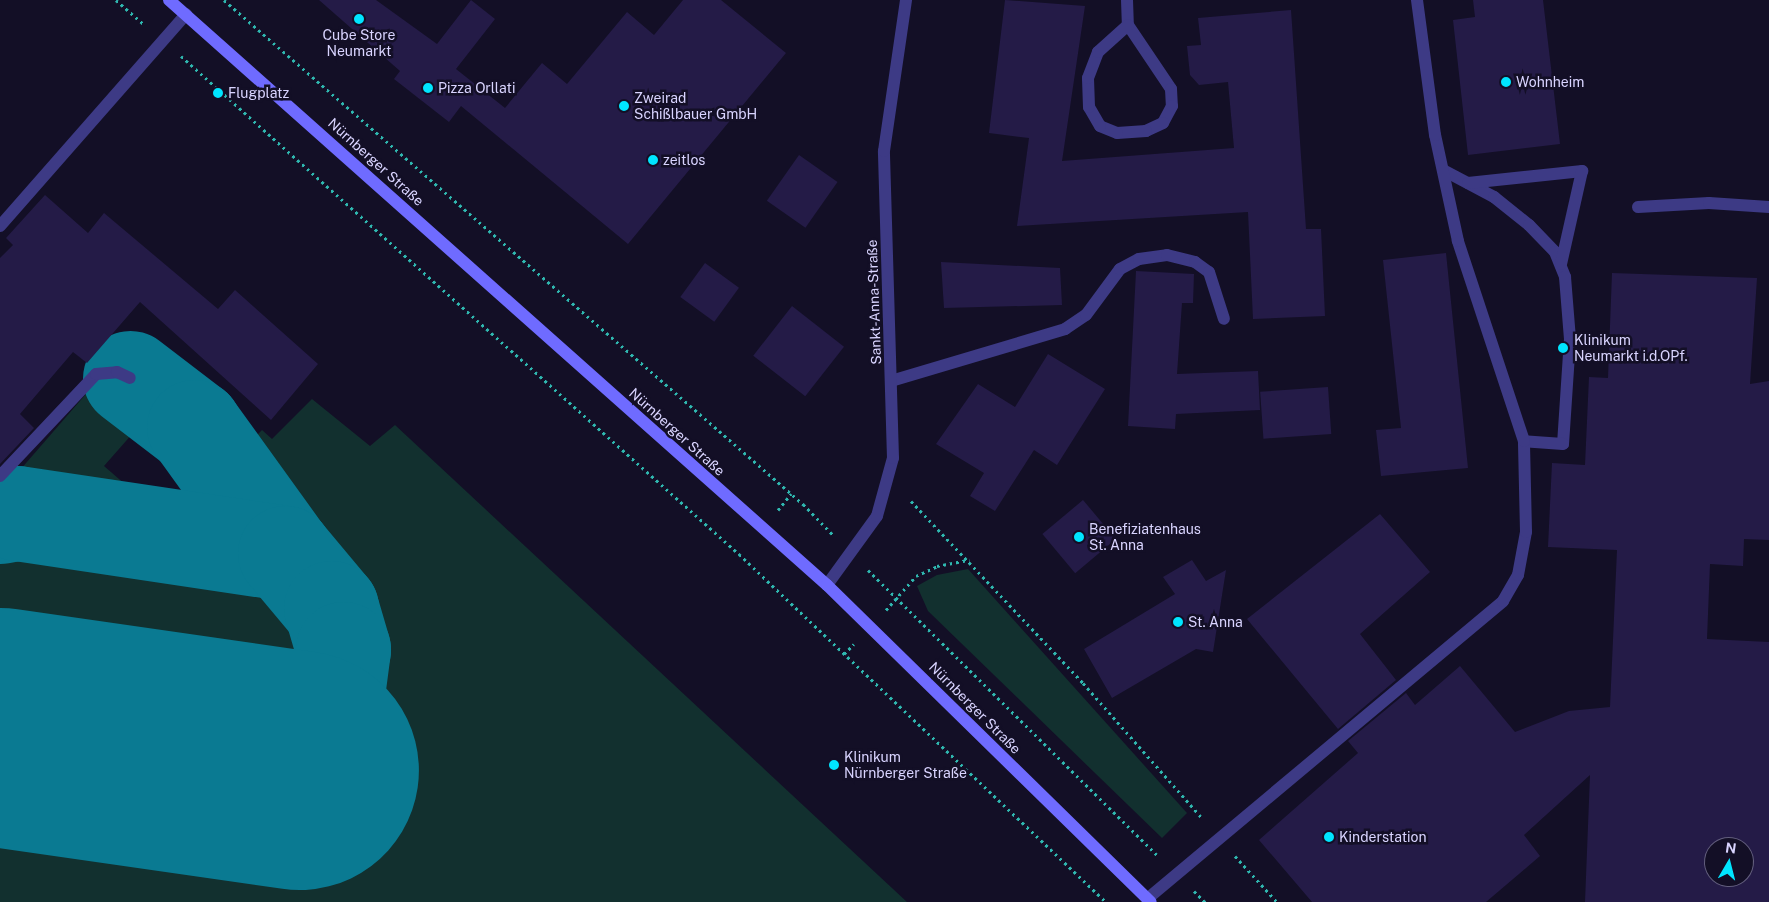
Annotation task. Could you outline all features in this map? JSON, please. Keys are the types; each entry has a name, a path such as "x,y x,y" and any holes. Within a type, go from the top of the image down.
{"main road":[{"name":"Nürnberger Straße","path":"169,0 827,585 1149,900"}],"street":[{"name":"Sankt-Anna-Straße","path":"827,585 852,555 877,516 890,475 891,381 884,151 906,0"},
{"path":"1127,0 1128,25 1171,89 1172,106 1163,123 1146,131 1117,134 1100,126 1090,108 1088,78 1098,52 1128,25"},
{"path":"1149,900 1176,874 1503,601 1518,575 1526,532 1524,442 1475,298 1443,170 1416,0"},
{"path":"0,226 186,14"},
{"path":"1443,170 1494,197 1529,225 1561,264"},
{"path":"1468,183 1582,171 1561,264 1570,339 1563,444 1524,442"},
{"path":"1638,207 1709,203 1769,207"},
{"path":"891,381 1065,329 1086,315 1120,268 1139,259 1167,255 1195,262 1209,272 1224,320"},
{"path":"0,476 96,374 117,372 130,378"}],"path":[{"path":"116,0 740,554 1106,902"},
{"path":"224,0 803,504 896,599 1205,902"},
{"path":"911,501 968,560 1276,902"},
{"path":"896,599 926,570 968,560"}],"green space":[{"path":"99,379 148,416 104,466 164,518 208,470 257,533 0,493"},
{"path":"312,399 370,446 395,425 907,902 0,902 0,756 334,807 352,682 354,627 337,597 233,460 262,430 272,439"},
{"path":"17,533 82,536 206,553 272,567 287,575 305,592 318,614 331,650 323,716 315,730 303,738 283,741 246,738 0,697 0,538"},
{"path":"968,569 1187,813 1162,838 928,611 917,586 937,575"}],"building":[{"name":"Zweirad Schißlbauer GmbH","path":"319,0 376,0 437,44 471,0 495,19 456,69 505,108 542,63 567,84 627,12 654,35 683,0 721,0 786,53 628,244 461,106 449,122 394,79 400,71"},
{"path":"1005,0 1085,6 1062,161 1234,148 1228,82 1199,85 1190,75 1187,46 1201,45 1198,18 1291,10 1306,229 1321,229 1325,316 1253,319 1248,212 1017,226 1029,138 989,133"},
{"name":"Wohnheim","path":"1473,0 1543,0 1560,144 1468,155 1453,20 1475,17"},
{"path":"799,155 838,182 805,228 767,201"},
{"path":"45,195 88,233 104,213 218,309 235,290 318,364 271,420 140,302 87,363 73,352 20,414 34,428 0,464 0,258 13,245 6,238"},
{"path":"1446,253 1468,468 1381,476 1376,430 1401,428 1383,260"},
{"path":"941,262 1060,268 1062,305 944,308"},
{"path":"705,263 739,288 714,322 680,297"},
{"path":"1136,271 1194,274 1193,303 1182,303 1177,374 1258,371 1260,410 1176,414 1175,429 1128,426"},
{"path":"1612,273 1757,278 1750,384 1769,381 1769,540 1744,539 1743,566 1710,564 1707,639 1769,642 1769,902 1585,902 1590,775 1524,835 1540,856 1486,902 1312,902 1259,840 1358,753 1348,741 1406,693 1415,705 1460,666 1515,732 1569,711 1610,707 1617,550 1548,547 1552,463 1585,465 1589,377 1608,378"},
{"path":"792,306 844,347 805,396 753,356"},
{"path":"1048,354 1105,389 1057,465 1034,450 995,511 970,496 984,473 936,444 978,384 1015,407"},
{"path":"1328,387 1331,434 1263,439 1260,392"},
{"name":"Benefiziatenhaus St. Anna","path":"1083,500 1116,539 1075,573 1042,534"},
{"path":"1380,514 1430,572 1360,634 1396,680 1338,729 1247,619"},
{"name":"St. Anna","path":"1192,560 1206,581 1226,570 1213,652 1196,649 1112,698 1084,649 1175,594 1163,577"}],"taxiway":[{"path":"130,378 194,427 285,553"},
{"path":"0,516 17,513 285,553 331,608 343,649 332,733 313,762 299,770"}],"runway":[{"path":"0,727 299,770"}],"place":[{"name":"Cube Store Neumarkt","path":"359,19"},
{"name":"Wohnheim","path":"1506,82"},
{"name":"Pizza Orllati","path":"428,88"},
{"name":"Flugplatz","path":"218,93"},
{"name":"Zweirad Schißlbauer GmbH","path":"624,106"},
{"name":"zeitlos","path":"653,160"},
{"name":"Klinikum Neumarkt i.d.OPf.","path":"1563,348"},
{"name":"Benefiziatenhaus St. Anna","path":"1079,537"},
{"name":"St. Anna","path":"1178,622"},
{"name":"Klinikum Nürnberger Straße","path":"834,765"},
{"name":"Kinderstation","path":"1329,837"}]}
